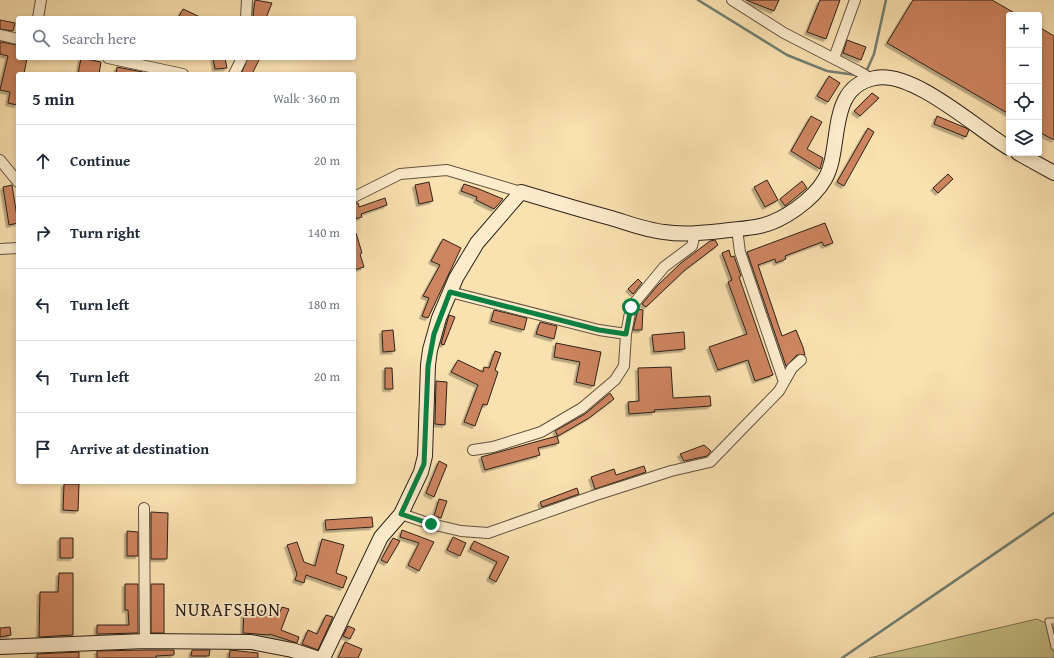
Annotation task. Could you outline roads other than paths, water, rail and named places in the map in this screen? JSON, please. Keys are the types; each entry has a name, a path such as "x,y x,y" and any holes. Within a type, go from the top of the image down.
{"street":[{"path":"38,16 41,0"},
{"path":"246,16 247,0"},
{"path":"732,0 748,4 784,33 834,58 863,75 888,78 931,94 1006,146"},
{"path":"834,58 855,0"},
{"path":"0,35 16,39"},
{"path":"117,60 173,72"},
{"path":"235,72 241,60"},
{"path":"356,196 400,174 447,170 654,230 695,233 760,226 775,221 796,208 820,187 830,166 837,124 843,101 863,75"},
{"path":"1023,156 1054,173"},
{"path":"0,160 16,180"},
{"path":"323,658 381,537 401,514 424,464 428,366 434,334 450,292 456,278 477,243 521,192"},
{"path":"737,229 740,252 784,382"},
{"path":"473,450 493,447 541,432 582,408 614,380 624,366 626,334 631,307 664,267 692,246 695,233"},
{"path":"0,249 16,248"},
{"path":"450,292 599,330 626,334"},
{"path":"401,514 431,524 461,531 488,533 593,496 671,471 710,462 779,391 792,368 801,360"},
{"path":"144,508 145,641"},
{"path":"0,647 145,641 251,642 292,650 316,658"}],"lane":[{"path":"1054,621 1048,621 1054,647"}],"waterway":[{"path":"698,0 787,55 827,71 856,75"},
{"path":"866,72 874,54 886,0"},
{"path":"842,658 1054,513"}],"district":[{"name":"NURAFSHON","path":"228,609"}]}
